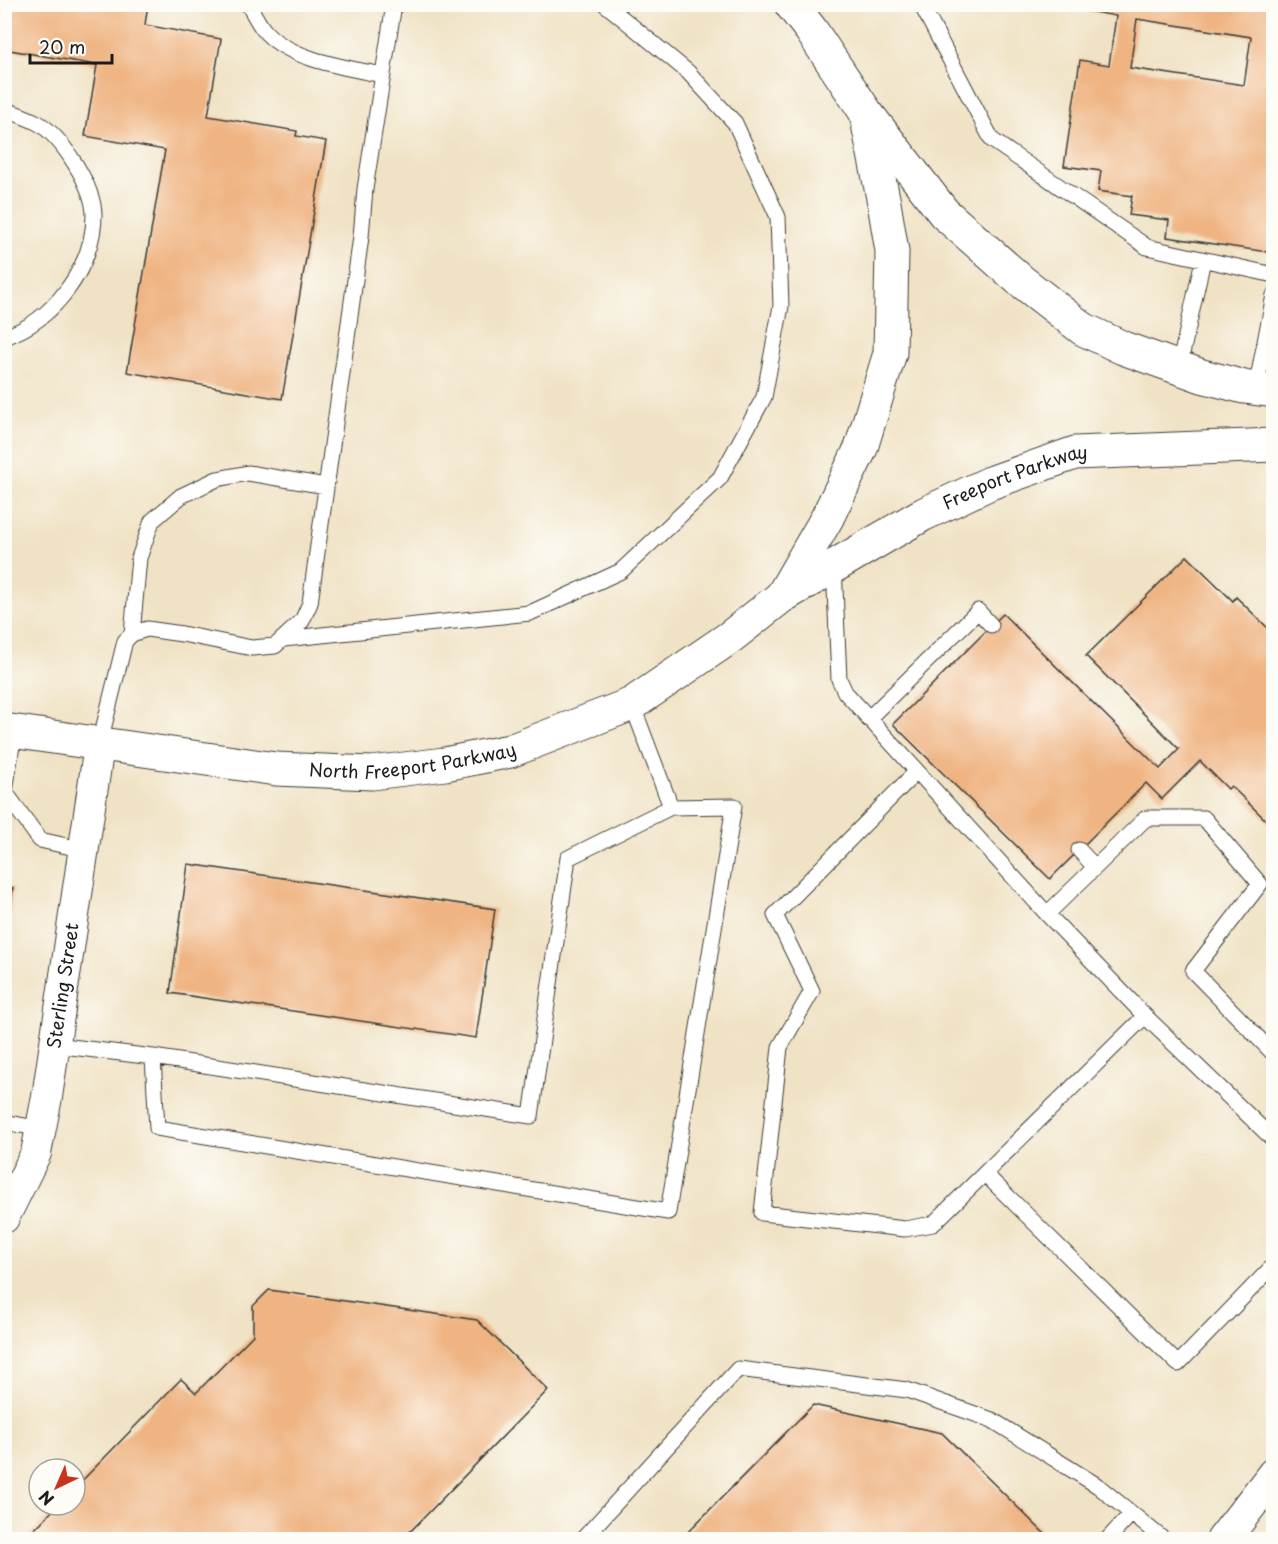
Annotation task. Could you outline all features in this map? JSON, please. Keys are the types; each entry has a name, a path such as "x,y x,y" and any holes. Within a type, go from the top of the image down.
{"main road":[{"path":"791,4 866,111 944,213 1020,280 1083,329 1123,348 1202,376 1265,390"},
{"path":"781,597 826,518 861,448 890,352 891,251 866,111"},
{"name":"Freeport Parkway","path":"781,597 922,514 980,487 1075,453 1274,445"},
{"name":"North Freeport Parkway","path":"9,731 99,746 276,770 372,773 445,764 510,751 632,704 729,638 781,597"},
{"path":"1223,1539 1271,1473"}],"street":[{"name":"Sterling Street","path":"4,1218 36,1153 41,1129 99,746"}],"lane":[{"path":"248,4 264,30 289,50 330,65 383,75"},
{"path":"99,746 120,656 125,641 132,634 147,629 252,648 275,646 302,621 310,603 361,237 365,189 394,4"},
{"path":"284,639 530,613 621,571 720,478 764,397 781,306 778,217 735,123 688,72 605,4"},
{"path":"921,4 992,140 1147,247 1274,275"},
{"path":"4,110 40,124 67,150 86,182 94,214 88,248 77,276 59,300 33,323 4,337"},
{"path":"1179,367 1203,260"},
{"path":"1265,390 1274,295"},
{"path":"132,634 139,558 153,521 181,496 217,479 248,473 326,486"},
{"path":"834,566 839,679 845,692 1047,914 1145,1016 1274,1140"},
{"path":"868,719 978,611 991,625"},
{"path":"632,704 670,807"},
{"path":"9,731 5,792 40,840 84,850"},
{"path":"916,771 775,915 812,992 780,1047 762,1213 905,1230 933,1224 1145,1016"},
{"path":"55,1045 153,1057 531,1116 568,858 670,807 734,806 668,1212 157,1128 153,1057"},
{"path":"1047,914 1146,818 1204,818 1260,884 1193,971 1274,1054"},
{"path":"1078,850 1095,867"},
{"path":"4,1122 41,1129"},
{"path":"985,1174 1178,1364 1274,1265"},
{"path":"582,1539 738,1369 907,1390 992,1420 1098,1486 1164,1539"},
{"path":"1107,1539 1131,1514"}],"building":[{"path":"4,4 148,4 145,25 221,39 208,116 297,131 296,136 326,141 282,399 127,372 165,150 85,136 97,65 4,49"},
{"path":"1050,4 1274,4 1274,58 1269,90 1274,90 1274,253 1167,237 1169,220 1129,215 1132,196 1098,191 1101,171 1064,166 1080,60 1109,65 1116,16","holes":["1137,19 1251,37 1244,85 1130,68"]},
{"path":"1187,556 1233,601 1236,597 1274,634 1274,828 1231,786 1228,789 1200,761 1162,799 1146,783 1050,879 893,724 1003,614 1160,769 1179,749 1086,656"},
{"path":"188,864 495,909 476,1038 170,993"},
{"path":"4,887 13,888 6,941 4,941"},
{"path":"269,1290 477,1320 548,1390 402,1540 24,1540 46,1517 87,1517 87,1476 181,1379 196,1393 253,1335 253,1306"},
{"path":"813,1405 942,1433 1051,1540 680,1540"}]}
